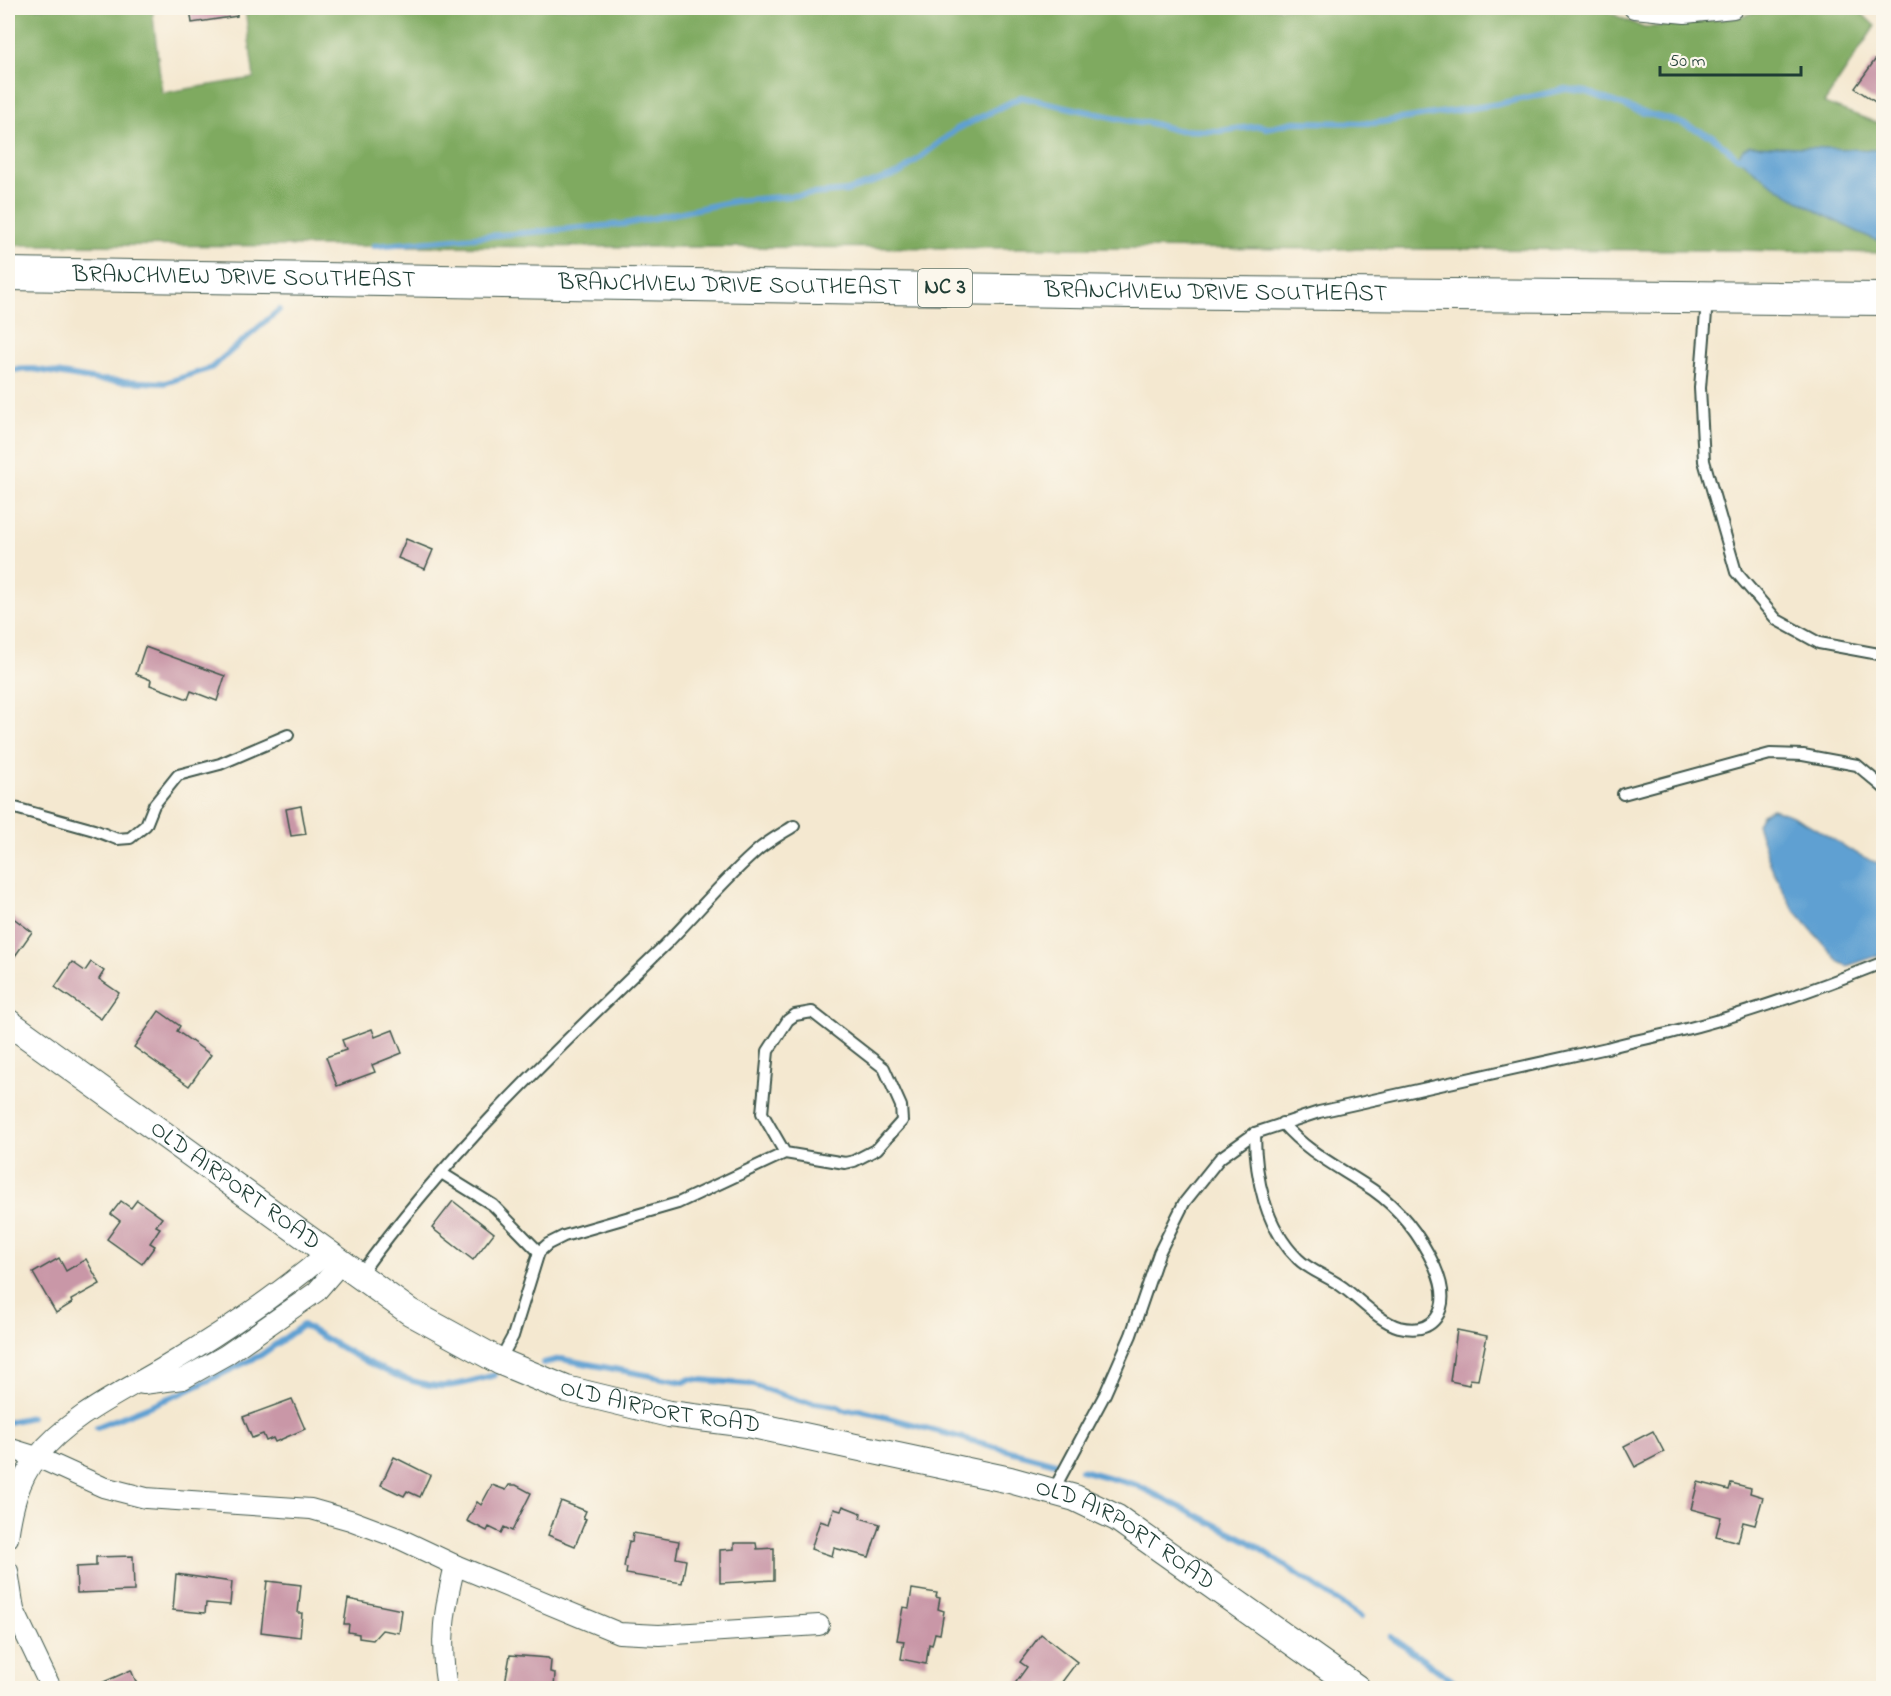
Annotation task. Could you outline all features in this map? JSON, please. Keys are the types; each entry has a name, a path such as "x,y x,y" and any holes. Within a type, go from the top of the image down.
{"main road":[{"name":"BRANCHVIEW DRIVE SOUTHEAST","path":"8,274 1131,292 1884,299"}],"street":[{"path":"1634,8 1684,13 1733,8"},
{"name":"OLD AIRPORT ROAD","path":"8,1022 410,1312 500,1360 566,1389 669,1414 748,1424 1053,1491 1117,1518 1357,1689"},
{"path":"8,1538 12,1511 21,1482 37,1457 76,1421 135,1385 183,1379 226,1355 316,1292 342,1264"},
{"path":"8,1448 37,1457 103,1487 146,1498 311,1509 398,1538 456,1565 619,1633 687,1634 819,1625"},
{"path":"447,1689 441,1653 446,1602 456,1565"},
{"path":"8,1571 14,1610 51,1689"}],"lane":[{"path":"1707,297 1700,388 1704,461 1736,572 1777,620 1819,643 1884,655"},
{"path":"8,806 94,830 117,839 130,838 146,825 154,805 178,775 220,764 288,735"},
{"path":"1623,794 1770,754 1803,755 1857,765 1884,788"},
{"path":"342,1264 380,1247 540,1065 667,943 760,848 794,826"},
{"path":"1053,1491 1105,1394 1131,1335 1159,1252 1184,1203 1220,1158 1255,1133 1319,1112 1607,1048 1645,1036 1672,1033 1771,1003 1884,962"},
{"path":"500,1360 513,1336 539,1252 564,1236 678,1203 785,1153 845,1163 877,1149 902,1121 901,1106 884,1068 812,1012 795,1015 788,1020 768,1052 762,1113 785,1153"},
{"path":"1255,1133 1255,1157 1269,1218 1298,1260 1339,1284 1394,1325 1407,1329 1424,1328 1432,1323 1440,1312 1442,1282 1413,1231 1397,1210 1374,1191 1300,1144 1282,1123"},
{"path":"443,1174 493,1205 518,1227 539,1252"}],"green space":[{"path":"8,8 152,8 162,93 254,78 245,8 1599,8 1644,28 1740,17 1767,8 1856,8 1875,26 1824,103 1883,125 1883,253 1732,250 8,245"}],"water":[{"path":"1750,145 1883,152 1883,243 1807,206 1771,183 1737,157 1743,149"},
{"path":"1772,809 1786,813 1814,827 1854,852 1883,865 1883,954 1847,966 1839,962 1792,907 1772,869 1757,824 1762,814"}],"building":[{"path":"190,8 237,8 237,16 192,23"},
{"path":"1875,60 1884,67 1884,108 1855,88"},
{"path":"406,539 433,550 425,569 398,558"},
{"path":"145,647 225,676 217,701 191,691 188,699 150,685 151,680 136,674"},
{"path":"301,806 306,834 291,836 286,809"},
{"path":"8,914 32,932 8,966"},
{"path":"72,962 85,971 91,962 104,971 99,979 119,993 101,1019 55,987"},
{"path":"159,1011 180,1026 177,1031 211,1055 189,1086 134,1047"},
{"path":"372,1029 375,1037 393,1030 402,1053 372,1065 375,1072 337,1086 326,1057 346,1050 342,1040"},
{"path":"137,1200 162,1218 156,1226 160,1228 150,1243 155,1246 142,1264 107,1239 120,1221 111,1214 121,1201 131,1208"},
{"path":"453,1201 494,1233 473,1260 432,1228"},
{"path":"59,1258 66,1271 86,1259 100,1284 71,1300 72,1303 56,1313 33,1273"},
{"path":"1457,1330 1487,1336 1478,1380 1470,1379 1469,1385 1450,1381"},
{"path":"292,1399 305,1429 275,1442 273,1438 266,1441 263,1434 252,1438 243,1417"},
{"path":"1653,1431 1664,1452 1635,1467 1624,1446"},
{"path":"394,1457 430,1475 420,1497 407,1491 404,1496 381,1485"},
{"path":"1698,1482 1729,1490 1731,1483 1751,1488 1750,1493 1763,1497 1755,1525 1743,1522 1738,1542 1716,1536 1721,1517 1691,1509"},
{"path":"492,1485 506,1490 509,1485 516,1485 531,1493 512,1531 504,1527 501,1533 489,1527 487,1531 467,1521 477,1502 481,1505"},
{"path":"561,1501 586,1511 583,1518 586,1519 575,1546 548,1535"},
{"path":"843,1506 861,1513 860,1518 880,1524 869,1557 834,1548 832,1556 811,1549 820,1521 829,1524 834,1509 841,1511"},
{"path":"633,1533 679,1541 676,1558 686,1560 682,1583 626,1574 627,1568 624,1567 629,1541 632,1542"},
{"path":"734,1543 756,1543 757,1549 774,1548 774,1580 720,1583 720,1550 734,1549"},
{"path":"133,1556 134,1591 77,1593 76,1567 96,1566 96,1557"},
{"path":"176,1574 232,1582 230,1605 206,1603 205,1613 173,1610"},
{"path":"267,1581 301,1585 298,1613 302,1613 300,1637 261,1632"},
{"path":"912,1589 937,1593 936,1597 940,1598 938,1609 944,1611 940,1634 935,1633 932,1645 929,1644 926,1664 901,1659 904,1641 897,1640 903,1607 909,1608"},
{"path":"348,1599 402,1610 399,1633 382,1630 373,1640 359,1638 359,1634 348,1632 349,1624 344,1624"},
{"path":"1041,1634 1077,1662 1059,1686 1041,1684 1037,1689 1011,1689 1027,1667 1020,1662"},
{"path":"510,1655 548,1658 551,1661 550,1672 555,1673 554,1689 504,1689"},
{"path":"131,1670 139,1689 88,1689"}],"waterway":[{"path":"374,246 625,224 735,201 847,191 900,173 957,129 1021,97 1176,130 1219,131 1260,126 1267,128 1294,122 1375,123 1498,104 1566,89 1587,92 1641,112 1678,122 1712,136 1737,157 1745,159"},
{"path":"8,370 33,369 97,380 165,383 211,368 279,310"},
{"path":"97,1427 182,1393 261,1355 303,1325 372,1364 411,1381 446,1386 495,1375"},
{"path":"543,1363 561,1359 684,1382 690,1379 750,1384 801,1401 837,1406 845,1411 859,1410 1059,1464"},
{"path":"8,1422 31,1417"},
{"path":"1081,1470 1136,1485 1250,1542 1361,1617"},
{"path":"1391,1637 1463,1688"}]}
